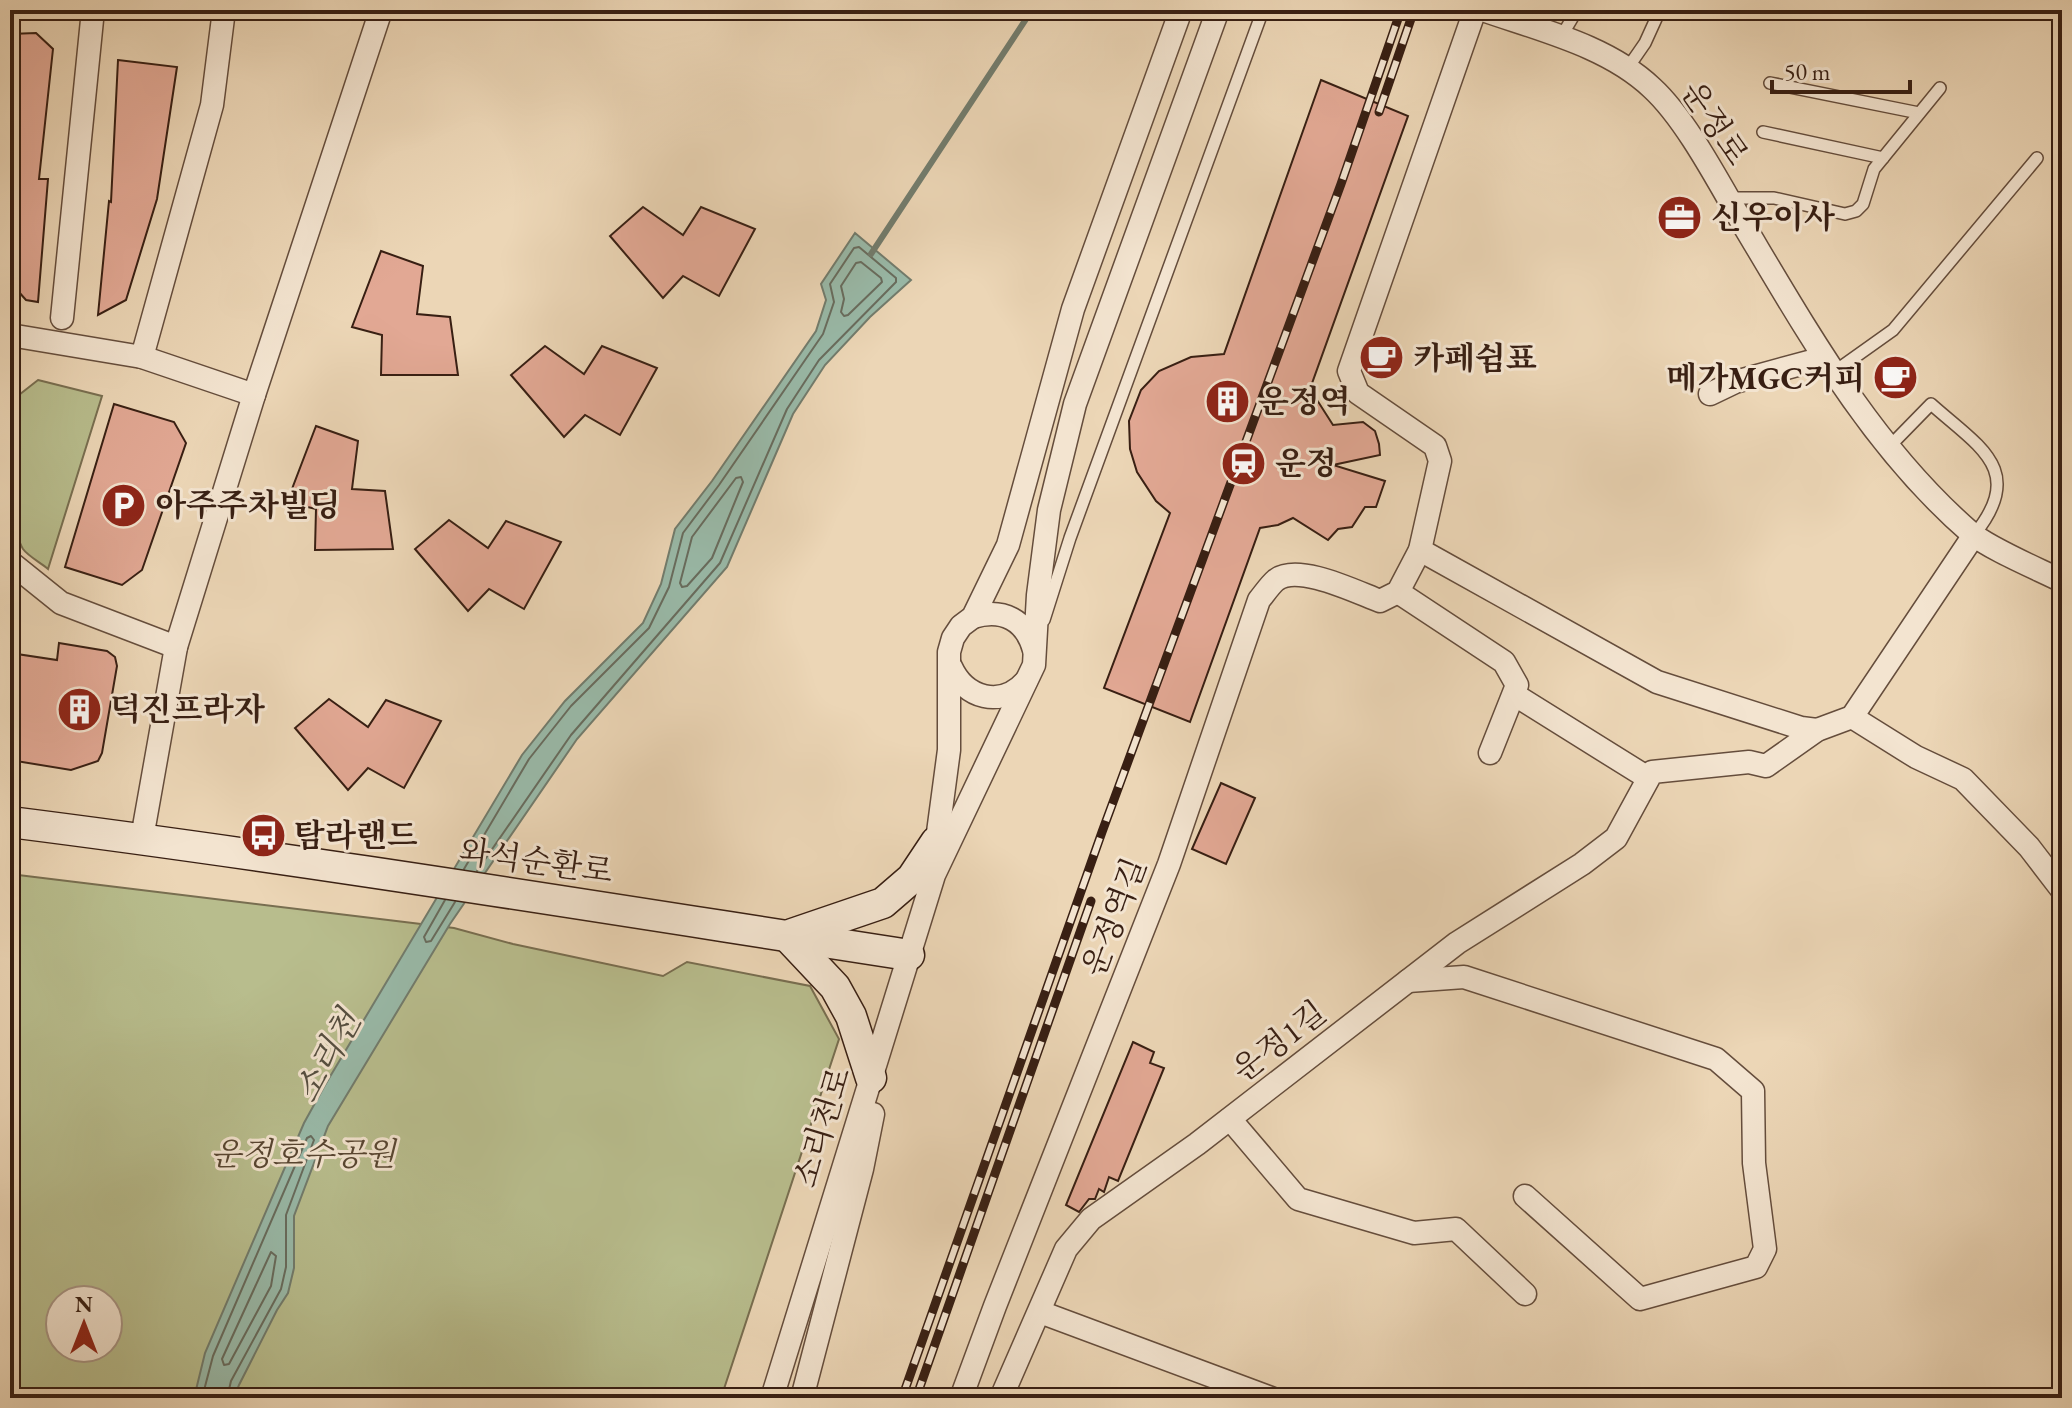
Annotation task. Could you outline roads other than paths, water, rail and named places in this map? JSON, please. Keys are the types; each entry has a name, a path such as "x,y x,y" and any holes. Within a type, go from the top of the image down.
{"street":[{"path":"62,318 93,10"},
{"path":"142,357 212,105 224,10"},
{"path":"142,838 176,647 254,395 381,10"},
{"path":"973,617 1012,534 1073,309 1181,10"},
{"path":"934,875 1034,665 1038,595 1049,510 1075,404 1218,10"},
{"path":"1475,10 1349,371 1358,393 1435,446 1440,461 1420,550 1398,592 1504,662 1517,685 1490,753"},
{"name":"운정로","path":"1483,10 1561,37 1627,69 1653,89 1688,134 1828,366 1888,448 1974,535 2062,581"},
{"path":"10,335 142,357 254,395"},
{"path":"1710,394 1735,382 1828,366"},
{"path":"1515,695 1648,778 1652,772 1749,762 1766,766 1817,730 1852,717 1974,535"},
{"path":"1420,550 1657,682 1801,728 1817,730"},
{"path":"10,562 61,603 176,647"},
{"name":"운정역길","path":"961,1398 1169,864 1259,600 1277,579 1293,574 1319,579 1380,601 1398,592"},
{"path":"934,875 949,750 949,652 953,638 961,626 973,617 987,613 1001,614 1024,627 1035,652"},
{"path":"951,667 957,680 967,690 980,696 995,698 1008,695 1029,678"},
{"path":"1852,717 1916,757 1963,779 2029,847 2062,890"},
{"name":"운정1길","path":"1001,1398 1066,1249 1091,1219 1230,1119 1457,943 1582,864 1616,838 1648,778"},
{"name":"와석순환로","path":"10,822 142,838 909,955"},
{"path":"871,1078 851,1016 835,987 787,936 883,903 912,878 936,842"},
{"name":"소리천로","path":"772,1398 934,875"},
{"path":"1407,981 1464,977 1716,1059 1753,1091 1754,1163 1765,1249 1756,1267 1640,1299 1525,1196"},
{"path":"802,1398 862,1169 893,1007"},
{"path":"1230,1119 1298,1199 1414,1233 1456,1229 1525,1294"},
{"path":"1040,1312 1266,1397"}],"lane":[{"path":"1035,652 1070,538 1263,10"},
{"path":"1561,37 1577,10"},
{"path":"1627,69 1645,43 1660,10"},
{"path":"1770,83 1919,113"},
{"path":"1727,198 1774,198 1845,214 1856,211 1863,204 1874,169 1940,88"},
{"path":"1763,132 1883,158"},
{"path":"1828,366 1893,330 2037,158"},
{"path":"1888,448 1931,404 1989,456 1997,478 1997,494 1991,513 1974,535"}],"water":[{"path":"855,233 911,280 870,317 825,365 793,414 727,567 577,739 450,924 328,1126 294,1216 294,1268 288,1293 234,1398 194,1398 205,1353 304,1123 325,1085 522,755 565,701 643,623 661,584 675,529 816,331 826,300 821,284"}],"waterway":[{"path":"871,254 1032,10"}],"railway":[{"path":"902,1398 1102,832 1341,184 1401,10"},
{"path":"1379,112 1414,10"},
{"path":"916,1398 1091,901"}],"place":[{"name":"신우이사","path":"1680,217"},
{"name":"카페쉼표","path":"1382,358"},
{"name":"메가MGC커피","path":"1896,378"},
{"name":"운정역","path":"1227,401"},
{"name":"운정","path":"1244,463"},
{"name":"아주주차빌딩","path":"124,505"},
{"name":"덕진프라자","path":"79,709"},
{"name":"탐라랜드","path":"263,835"}],"water label":[{"name":"소리천","path":"327,1056"}],"park label":[{"name":"운정호수공원","path":"303,1154"}]}
